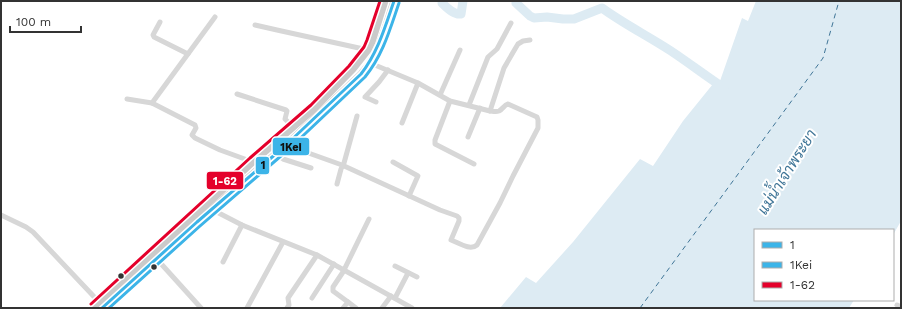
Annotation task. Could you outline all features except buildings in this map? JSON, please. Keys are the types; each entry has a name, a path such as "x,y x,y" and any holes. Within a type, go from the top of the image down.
{"main road":[{"path":"155,257 253,162 314,109 353,69 368,50 372,42 384,1"},
{"path":"94,308 101,305 155,257 286,146 361,74 370,63 383,33 394,1"}],"street":[{"path":"152,103 215,17"},
{"path":"160,22 153,35 154,37 188,54"},
{"path":"469,105 488,57 497,49 511,23"},
{"path":"255,25 368,50"},
{"path":"490,110 504,68 515,49 523,41 530,40"},
{"path":"440,95 460,50"},
{"path":"286,146 342,165 459,218 451,240 470,248 477,245 538,128 537,117 508,104 499,110 490,110 450,100 388,70 370,63"},
{"path":"376,102 365,97 388,70"},
{"path":"402,124 418,84"},
{"path":"237,94 286,110 285,119 293,127"},
{"path":"127,99 152,103 195,125 196,128 192,135 195,138 220,150 253,162"},
{"path":"450,100 435,140 435,144 474,164"},
{"path":"468,137 480,108"},
{"path":"337,184 357,116"},
{"path":"275,154 283,160 311,168"},
{"path":"393,162 418,176 409,196"},
{"path":"211,209 242,225 316,255 344,269 412,308"},
{"path":"1,215 33,232 101,305"},
{"path":"356,308 333,291 333,289 369,219"},
{"path":"223,262 242,225"},
{"path":"247,308 283,242"},
{"path":"287,308 289,305 289,296 316,255"},
{"path":"155,257 201,308"},
{"path":"312,298 334,264"},
{"path":"395,266 416,277"},
{"path":"382,308 393,297 408,272"},
{"path":"343,308 348,302"}],"water":[{"name":"แม่น้ำเจ้าพระยา","path":"756,1 901,1 901,221 894,233 894,229 754,229 754,301 853,301 849,308 500,308 526,277 536,283 573,242 640,159 653,166 683,121 717,79 720,81 742,18 748,21"}],"waterway":[{"path":"442,3 453,12 461,14 463,1"},
{"path":"517,1 516,3 534,18 547,17 574,19 602,8 671,51 724,88"}],"ferry route":[{"path":"640,308 823,58 839,1"}],"transit line":[{"name":"1-62","path":"91,304 250,158 311,105 349,66 364,47 380,1"},
{"name":"1","path":"102,308 197,222 286,145 361,74 377,48 394,1"},
{"name":"1Kei","path":"109,308 200,226 289,149 365,77 377,60 399,3"}]}
